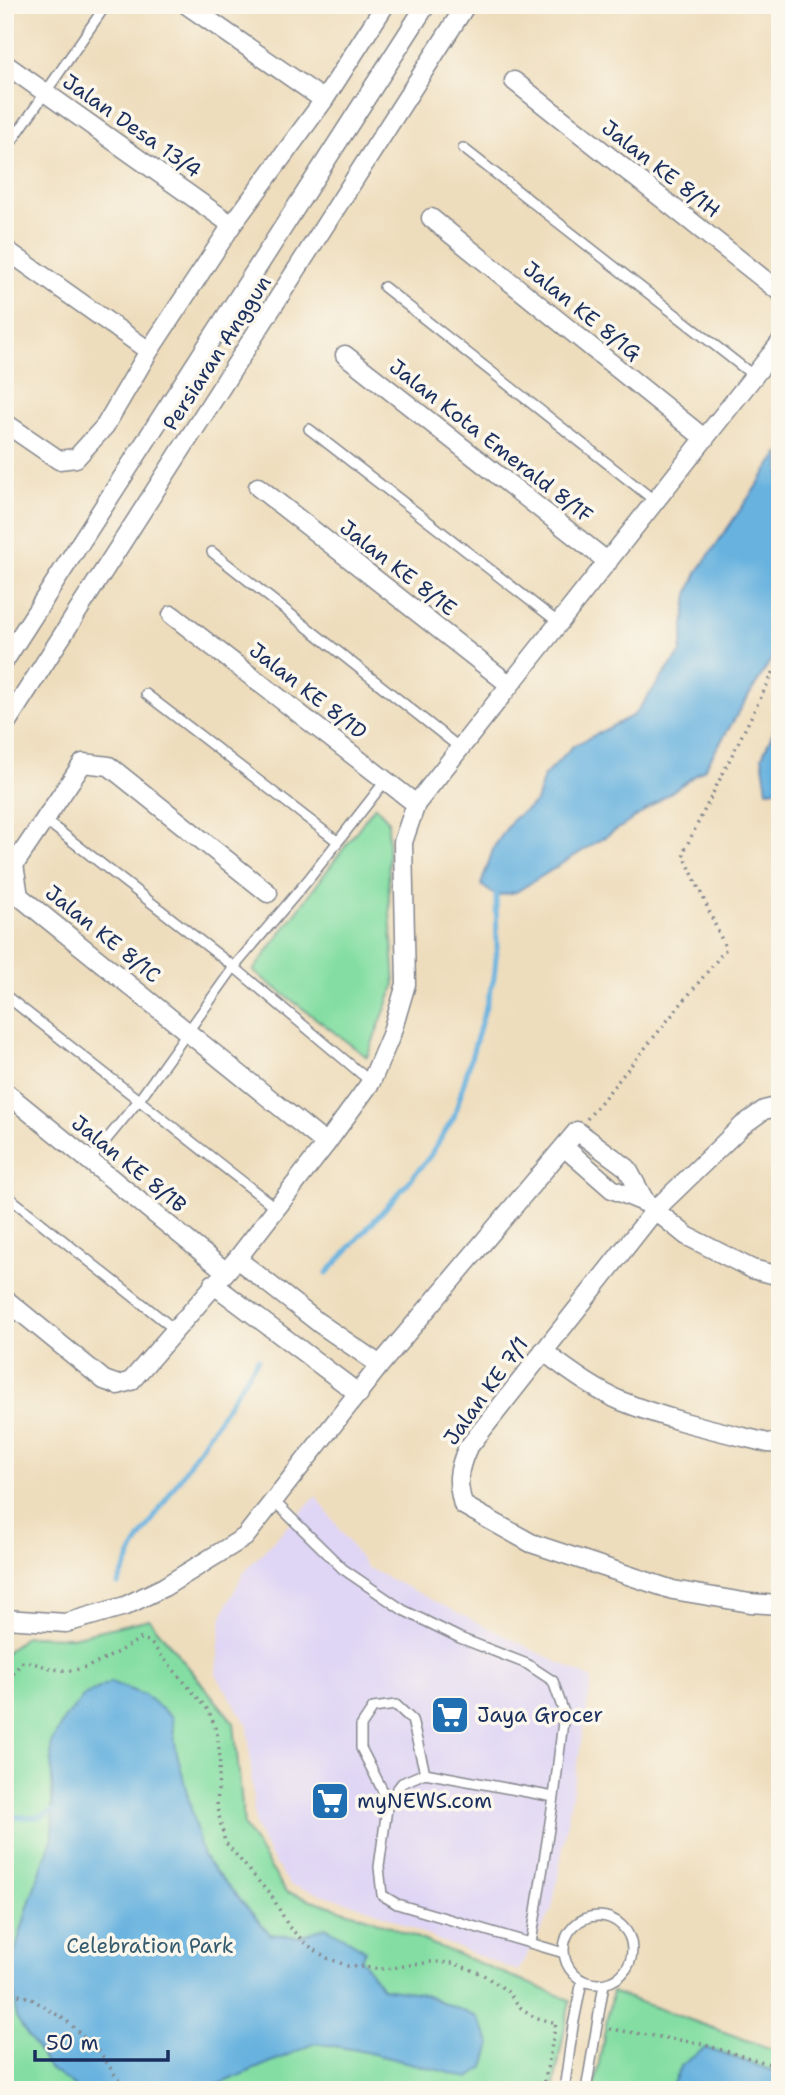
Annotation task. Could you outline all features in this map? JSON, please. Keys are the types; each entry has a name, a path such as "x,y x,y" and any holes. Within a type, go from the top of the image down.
{"street":[{"path":"187,5 324,100"},
{"path":"5,423 59,460 76,458 105,426 149,351 232,225 324,100 385,5"},
{"name":"Persiaran Anggun","path":"5,660 426,5"},
{"name":"Persiaran Anggun","path":"5,725 467,5"},
{"name":"Jalan Desa 13/4","path":"5,64 232,225"},
{"name":"Jalan KE 8/1H","path":"514,81 780,292"},
{"name":"Jalan KE 8/1G","path":"431,218 705,439"},
{"path":"5,249 149,351"},
{"path":"5,1299 104,1380 118,1385 131,1381 225,1271 372,1082 391,1035 405,984 403,842 416,804 780,343"},
{"name":"Jalan Kota Emerald 8/1F","path":"345,355 608,562"},
{"name":"Jalan KE 8/1E","path":"258,487 510,685"},
{"name":"Jalan KE 8/1D","path":"172,615 416,804"},
{"name":"Jalan KE 8/1C","path":"268,893 109,766 83,763 14,865 19,896 326,1144"},
{"name":"Jalan KE 8/1B","path":"5,1092 225,1271"},
{"name":"Jalan KE 7/1","path":"780,1106 764,1110 743,1125 650,1207 467,1449 459,1467 458,1484 463,1505 531,1543 673,1590 780,1605"},
{"path":"5,1619 66,1623 124,1606 164,1587 245,1537 380,1365 577,1131 627,1168 650,1207"},
{"path":"564,1147 611,1189 650,1207 687,1236 752,1269 780,1276"},
{"path":"225,1271 279,1292 380,1365"},
{"path":"225,1271 260,1319 359,1394"},
{"path":"543,1351 565,1368 619,1400 691,1424 780,1444"}],"lane":[{"path":"5,151 106,5"},
{"path":"463,148 754,376"},
{"path":"384,287 655,501"},
{"path":"309,429 559,624"},
{"path":"212,551 461,748"},
{"path":"146,694 337,841"},
{"path":"89,1161 139,1100 234,967 308,880 386,780"},
{"path":"45,820 234,967 372,1082"},
{"path":"5,995 276,1208"},
{"path":"5,1194 174,1329"},
{"path":"274,1501 343,1569 403,1610 460,1638 527,1664 553,1681 564,1713 531,1943"},
{"path":"388,1801 362,1748 360,1726 373,1708 396,1706 412,1720 425,1773"},
{"path":"554,1797 425,1773 401,1783 388,1801 379,1867 382,1895 397,1904 564,1953"},
{"path":"587,1917 609,1918 619,1923 631,1941 632,1952 624,1972 604,1984 582,1981 573,1974 564,1953 565,1941 570,1931 587,1917"},
{"path":"564,2090 582,1981"},
{"path":"586,2090 604,1984"}],"path":[{"path":"577,1131 726,949 683,853 780,659"},
{"path":"5,1715 9,1682 13,1671 23,1662 36,1662 58,1670 69,1670 93,1664 140,1639 149,1641 209,1711 217,1732 217,1807 225,1842 273,1898 289,1927 306,1944 327,1958 348,1966 385,1969 431,1962 453,1963 482,1974 506,1990 520,2007 534,2017 556,2023 543,2090"},
{"path":"5,1991 30,1998 66,2021 101,2054 125,2090"},
{"path":"597,2028 698,2043 780,2067"}],"shaded area":[{"path":"316,1496 366,1567 592,1679 552,1910 518,1971 438,1940 373,1910 290,1885 269,1854 255,1826 248,1726 216,1674 222,1616 244,1572"}],"green space":[{"path":"375,806 388,820 389,899 395,984 367,1057 253,971"},
{"name":"Celebration Park","path":"149,1619 234,1723 244,1826 286,1892 371,1919 570,2000 553,2090 5,2090 5,1656 7,1651 26,1636 72,1637"},
{"path":"612,1992 780,2052 780,2090 594,2090"}],"water":[{"path":"780,452 780,645 704,769 626,824 516,892 496,896 481,885 494,847 513,819 536,802 544,776 573,746 634,715 681,652 688,594 698,571"},
{"path":"780,716 780,789 767,790 762,757"},
{"path":"110,1682 144,1695 172,1717 176,1749 203,1857 270,1934 299,1937 326,1927 365,1950 361,1959 382,1988 420,1993 477,2017 491,2044 484,2067 470,2078 357,2050 316,2043 205,2090 79,2090 49,2068 16,2018 12,1962 31,1897 53,1837 51,1743 65,1718 84,1696"},
{"path":"705,2048 780,2073 780,2090 670,2090 681,2066"}],"waterway":[{"path":"327,1273 430,1156 454,1117 494,978 497,947 496,896"},
{"path":"118,1584 136,1545 258,1359"},
{"path":"5,1817 40,1817 57,1809"}],"place":[{"name":"Jaya Grocer","path":"450,1715"},
{"name":"myNEWS.com","path":"330,1801"}]}
